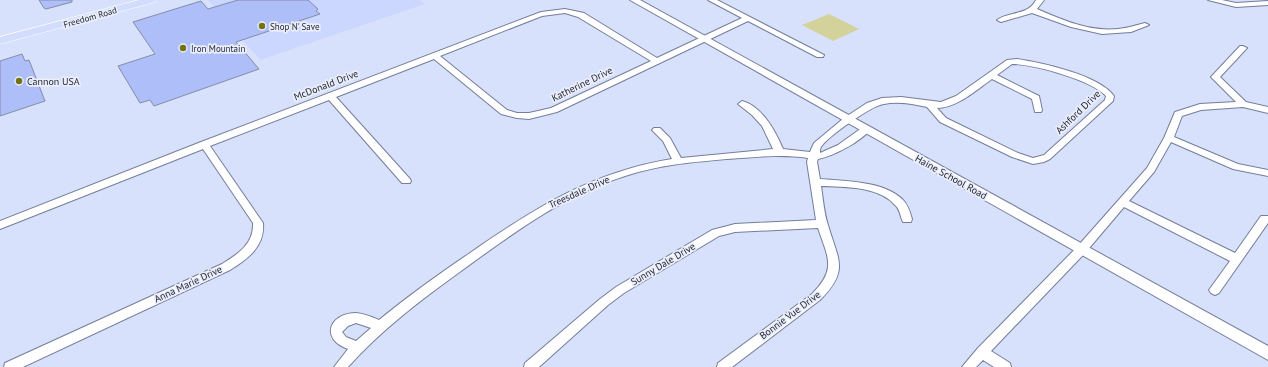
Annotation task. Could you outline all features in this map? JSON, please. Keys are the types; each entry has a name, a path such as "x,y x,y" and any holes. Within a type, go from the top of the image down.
{"main road":[{"name":"Freedom Road","path":"0,41 151,0"},
{"name":"Freedom Road","path":"0,46 29,38 52,28"}],"street":[{"name":"Haine School Road","path":"634,0 1268,354"},
{"path":"712,0 820,55"},
{"path":"1001,20 1032,10 1038,5 1040,0"},
{"path":"1212,0 1236,5 1268,3"},
{"path":"1032,10 1072,24 1098,31 1128,31 1145,25"},
{"name":"McDonald Drive","path":"0,225 204,144 542,14 565,11 576,13 587,18 656,61"},
{"name":"Katherine Drive","path":"434,55 504,112 521,116 541,114 554,110 748,18"},
{"path":"1243,48 1215,77 1243,104"},
{"name":"Ashford Drive","path":"848,120 870,105 882,101 902,100 930,105 942,105 955,100 1010,62 1023,62 1088,81 1107,91 1110,96 1105,105 1047,157 1041,160 1033,161 1015,155 943,120 930,105"},
{"path":"991,75 1036,98 1038,110"},
{"path":"330,95 406,181"},
{"path":"742,104 762,119 779,152"},
{"path":"968,367 1081,250 1151,170 1170,138 1178,114 1200,107 1243,104 1268,110"},
{"path":"848,120 817,145 814,156 830,152 866,129"},
{"path":"658,130 668,140 677,160"},
{"path":"1170,138 1236,167 1268,173"},
{"name":"Anna Marie Drive","path":"10,367 226,267 238,260 249,250 259,232 258,223 204,144"},
{"name":"Treesdale Drive","path":"340,367 358,347 405,304 516,226 555,202 589,186 622,174 677,160 779,152 794,152 814,156"},
{"name":"Bonnie Vue Drive","path":"723,367 816,297 827,286 834,269 834,259 822,224 812,162 814,156"},
{"path":"815,182 860,186 883,192 898,202 907,219"},
{"path":"1122,202 1236,260"},
{"path":"1215,290 1265,219"},
{"name":"Sunny Dale Drive","path":"530,367 604,302 620,290 716,233 735,228 822,224"},
{"path":"358,347 340,339 336,334 338,325 344,321 355,318 380,326"},
{"path":"982,352 1006,367"}],"shaded area":[{"path":"208,0 419,0 425,4 260,60"}],"green space":[{"path":"829,14 859,29 833,41 802,25"}],"building":[{"path":"39,0 72,0 72,2 46,9"},
{"name":"Iron Mountain","path":"238,0 308,0 318,9 316,11 320,14 236,42 259,69 154,106 150,100 140,103 118,66 155,54 133,22 201,1 208,9"},
{"name":"Cannon USA","path":"22,54 25,61 29,60 45,101 0,116 0,61"}],"place":[{"name":"Shop N' Save","path":"262,26"},
{"name":"Iron Mountain","path":"183,48"},
{"name":"Cannon USA","path":"19,81"}]}
